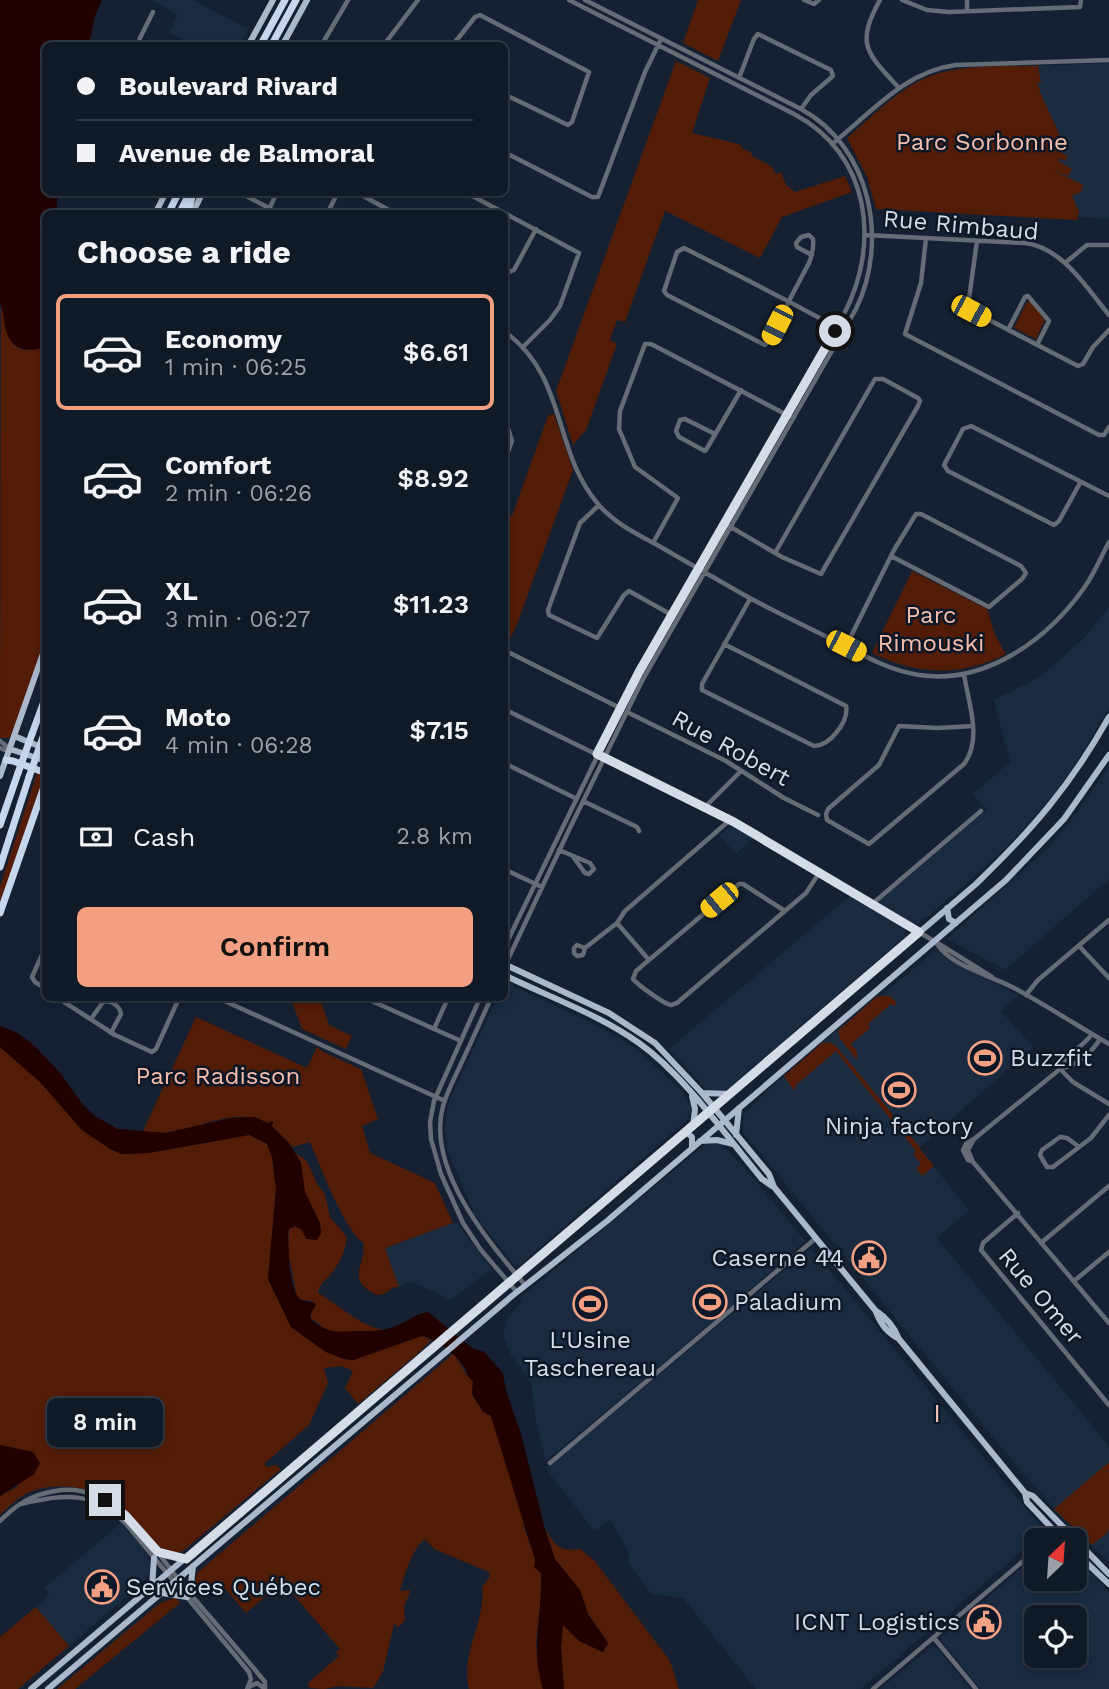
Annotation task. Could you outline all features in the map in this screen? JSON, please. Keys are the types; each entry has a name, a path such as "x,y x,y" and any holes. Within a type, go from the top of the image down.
{"highway":[{"path":"262,42 285,0"},
{"path":"273,42 296,0"},
{"path":"0,825 42,707"},
{"path":"0,866 42,740"},
{"path":"6,760 42,772"},
{"path":"0,913 42,792"}],"main road":[{"path":"250,42 273,0"},
{"path":"284,42 307,0"},
{"path":"0,776 42,656"},
{"path":"31,1689 947,908 1022,839 1046,813 1078,769 1109,717"},
{"path":"14,736 42,747"},
{"path":"10,748 42,760"},
{"path":"48,1689 525,1285 607,1221 1006,880 1044,842 1078,802 1109,755"},
{"path":"947,908 948,919 956,923"},
{"path":"898,950 905,953 906,964"},
{"path":"508,968 628,1024 665,1052 714,1108 733,1144 762,1180 774,1187"},
{"path":"508,977 629,1036 662,1061 708,1114 736,1135 769,1174 774,1187 876,1310 886,1317 899,1339 1025,1493 1027,1502 1057,1528"},
{"path":"702,1093 733,1092"},
{"path":"733,1092 741,1106 736,1135"},
{"path":"692,1096 695,1107 693,1126"},
{"path":"685,1132 692,1137 692,1148"},
{"path":"700,1141 718,1140 733,1144"},
{"path":"152,1587 156,1555 186,1559"},
{"path":"1087,1555 1109,1574"},
{"path":"1087,1563 1109,1584"},
{"path":"162,1593 188,1595 194,1566"}],"street":[{"path":"323,42 348,0"},
{"path":"386,42 418,0"},
{"path":"508,940 620,708 837,327 859,281 865,256 864,213 856,186 844,160 832,144 806,121 569,0"},
{"path":"508,957 627,712 843,331 866,284 871,261 873,236 865,188 851,158 822,122 585,0"},
{"path":"804,0 814,4 819,0"},
{"path":"880,0 867,26 867,46 899,88"},
{"path":"902,0 928,10 967,11 1080,7 1081,0"},
{"path":"967,0 967,11"},
{"path":"139,42 153,12"},
{"path":"455,42 475,17 480,15 589,72 572,122 568,125 508,96"},
{"path":"739,78 758,34 831,70 833,76 809,97 801,109"},
{"path":"508,154 592,197 598,197 645,72 662,39"},
{"path":"832,144 899,88 920,75 948,66 1109,60"},
{"path":"245,196 266,210"},
{"path":"363,196 389,210"},
{"path":"473,196 500,210"},
{"path":"508,214 574,248 579,254 560,306 523,347"},
{"path":"508,271 514,270 536,229"},
{"name":"Rue Rimbaud","path":"866,235 1035,245 1053,252 1065,263 1109,314"},
{"path":"812,255 797,247 801,237 812,237 812,255 789,302 768,342 764,345 664,291 678,250 682,247 789,302 837,327 843,331"},
{"path":"926,238 919,290 905,334 1098,435 1104,435 1109,427"},
{"path":"977,241 968,308 1075,365 1082,366 1093,347 1109,330"},
{"path":"1065,263 1087,245 1109,245"},
{"path":"1008,330 1028,296 1049,321 1037,345"},
{"path":"508,334 523,347 546,380 577,471 599,505 619,523 750,599 883,664 906,672 935,676 964,674 1011,656 1056,620 1085,586 1109,542"},
{"path":"653,543 678,498 633,464 618,422 644,345 651,344 793,418"},
{"path":"724,523 775,553 815,573 822,573 919,404 918,398 883,379 876,379 775,553"},
{"path":"715,434 685,419 680,420 676,431 679,437 704,452 715,434 741,390"},
{"path":"1080,483 1059,521 1054,525 948,471 944,465 963,429 969,426 1109,496"},
{"path":"508,428 512,441 508,452"},
{"path":"599,505 579,526 548,610 549,615 597,638 629,591 672,615"},
{"path":"846,646 891,556 913,517 919,514 1021,566 1026,573 989,607 891,556"},
{"path":"724,645 846,706 848,712 838,732 820,746 814,746 704,692 702,684 724,645 750,599"},
{"path":"508,652 620,708"},
{"path":"964,674 972,726 974,742 967,760 869,844 826,818 828,809 879,765 899,726 943,729 972,726"},
{"path":"508,711 730,820 934,941 942,951 976,972 992,977 1026,995 1109,1044"},
{"name":"Rue Robert","path":"627,712 726,761 784,798 818,815"},
{"path":"0,741 10,748"},
{"path":"0,748 10,748"},
{"path":"508,765 576,798"},
{"path":"705,807 741,771"},
{"path":"932,783 936,789"},
{"path":"583,801 638,827 639,831"},
{"path":"872,904 981,811"},
{"path":"585,948 617,923 625,911 730,820"},
{"path":"559,850 574,858"},
{"path":"508,871 541,887"},
{"path":"785,911 741,883 649,960 635,973 633,979 669,1004 675,1004 785,911 808,890 819,873"},
{"path":"1026,995 1035,984 1109,920"},
{"path":"617,923 649,960"},
{"path":"1079,946 1109,978"},
{"path":"42,955 32,977 42,986"},
{"path":"63,1001 111,1033 153,1051 178,1001"},
{"path":"225,1001 445,1101"},
{"path":"372,1001 461,1041"},
{"path":"434,1028 447,1001"},
{"path":"479,1001 436,1096 431,1113 431,1139 449,1193 471,1236 517,1292"},
{"path":"490,1001 445,1101 440,1121 441,1138 459,1193 481,1233 525,1285"},
{"path":"91,1019 103,1002 112,1003 119,1008 121,1014 111,1033"},
{"path":"1092,1034 1063,1062 1060,1069 966,1144 963,1150 968,1160 973,1162 1018,1213 1109,1323"},
{"path":"1060,1069 1068,1068 1089,1053 1100,1039"},
{"path":"1060,1069 1073,1082 1109,1104"},
{"path":"1078,1146 1067,1138 1060,1137 1042,1150 1040,1155 1047,1167 1051,1168 1100,1129 1109,1115"},
{"path":"1041,1243 1109,1186"},
{"name":"Rue Omer","path":"1018,1213 983,1243 981,1250 1109,1405"},
{"path":"550,1462 816,1237"},
{"path":"1074,1281 1109,1252"},
{"path":"0,1521 19,1505 59,1496 88,1499 106,1508 122,1520 156,1555 249,1672 251,1679 248,1688"},
{"path":"873,1689 1024,1560"},
{"path":"188,1595 265,1682 265,1689"},
{"path":"934,1638 976,1689"},
{"path":"248,1688 257,1683 265,1689"}],"shaded area":[{"path":"0,0 102,0 95,16 90,42 42,42 42,196 58,196 56,210 42,210 42,348 23,349 12,342 8,337 0,304"},
{"path":"151,0 193,0 248,29 242,42 187,42 169,32 178,15"},
{"path":"1109,63 1109,219 1078,217 1079,212 1071,196 1053,170 1065,147 1038,88 1038,82 1041,82 1038,66"},
{"path":"1109,607 1109,708 1076,763 1050,799 1004,850 919,923 914,924 881,905 879,901 987,810 973,794 1010,762 994,700 1040,677 1085,637"},
{"path":"1109,766 1109,879 1005,970 947,939 1048,848 1082,806"},
{"path":"733,825 754,837 736,854 719,835"},
{"path":"852,894 899,922 906,930 906,936 729,1088 724,1091 707,1090 669,1049"},
{"path":"935,951 1019,996 1001,1011 1033,1047 919,1148 969,1210 937,1238 1109,1446 1109,1562 1087,1540 1087,1528 1074,1528 1016,1465 742,1131 744,1114 769,1089"},
{"path":"508,983 598,1026 638,1050 683,1092 691,1106 691,1112 686,1121 520,1265 514,1265 475,1215 448,1151 445,1131 451,1097 496,1001 508,1001"},
{"path":"0,1026 16,1032 35,1046 61,1074 83,1105 95,1116 118,1129 166,1133 230,1118 255,1117 268,1123 273,1121 272,1126 290,1144 301,1163 305,1192 320,1223 321,1233 317,1240 306,1239 302,1230 295,1226 288,1232 293,1285 300,1300 315,1303 310,1315 312,1321 335,1331 375,1331 393,1327 428,1312 472,1348 484,1352 503,1373 555,1559 580,1590 588,1614 608,1643 603,1652 579,1641 563,1625 561,1647 564,1689 543,1689 537,1660 541,1573 534,1567 535,1560 491,1416 483,1412 472,1394 473,1381 461,1362 440,1344 422,1336 353,1360 344,1359 326,1352 291,1327 268,1279 276,1189 272,1157 267,1144 249,1135 149,1153 122,1154 110,1149 82,1130 41,1083 0,1047"},
{"path":"712,1142 722,1143 805,1241 546,1461 536,1422 531,1383 511,1355 503,1336 507,1319 522,1301 520,1298 703,1146"},
{"path":"456,1222 494,1273 489,1271 451,1300 415,1283 409,1282 399,1287 384,1249"},
{"path":"811,1248 1042,1528 1024,1528 1024,1549 861,1689 756,1689 683,1598 651,1594 629,1564 629,1553 610,1519 597,1530 592,1528 546,1469"},
{"path":"0,1445 33,1452 40,1463 34,1474 0,1496"},
{"path":"121,1523 145,1551 152,1570 142,1583 69,1646 36,1607 49,1595 44,1588"},
{"path":"1024,1566 1024,1591 1087,1591 1087,1568 1109,1592 1109,1689 981,1689 942,1642 942,1637"},
{"path":"933,1646 970,1689 880,1689"}],"green space":[{"path":"698,0 741,0 718,61 683,43"},
{"path":"676,61 710,78 692,133 739,144 751,152 752,156 771,166 776,174 781,172 786,185 795,192 845,176 852,192 782,217 760,258 665,211 625,322 617,320 610,340 617,344 586,430 573,445 556,391"},
{"name":"Parc Sorbonne","path":"1038,66 1041,82 1038,83 1041,88 1039,90 1065,147 1062,153 1068,156 1065,161 1060,158 1058,161 1072,169 1068,176 1053,170 1083,185 1081,192 1072,196 1079,212 1077,220 876,209 867,177 847,138 873,115 911,85 934,75 978,67"},
{"path":"1027,302 1031,302 1045,320 1036,339 1014,328"},
{"path":"1,304 8,333 15,346 31,350 42,348 42,649 12,735 9,738 0,738"},
{"path":"554,414 573,470 508,642 508,514 512,516 548,416"},
{"name":"Parc Rimouski","path":"912,571 987,609 995,635 1006,654 973,667 939,670 905,666 872,653"},
{"path":"37,773 42,774 42,785 0,907 0,886"},
{"path":"880,996 890,996 897,1003 894,1006 891,1004 868,1024 870,1028 851,1044 857,1051 857,1060 840,1039 838,1031"},
{"path":"290,1001 321,1001 329,1025 352,1036 346,1049 302,1029"},
{"name":"Parc Radisson","path":"196,1017 307,1068 317,1047 361,1069 378,1119 362,1126 370,1153 435,1183 453,1223 385,1248 399,1287 376,1295 361,1283 359,1272 363,1242 341,1212 310,1142 293,1147 272,1126 271,1121 268,1123 247,1117 221,1119 169,1132 143,1131"},
{"path":"822,1043 835,1045 934,1166 922,1176 916,1168 921,1164 913,1154 916,1151 836,1051 795,1086 797,1089 793,1089 784,1076"},
{"path":"0,1047 41,1083 82,1130 122,1154 149,1153 249,1135 267,1144 272,1157 276,1189 268,1279 291,1327 326,1352 353,1360 422,1336 431,1340 358,1404 345,1388 353,1371 342,1366 324,1368 328,1383 309,1425 264,1464 268,1467 275,1465 281,1469 183,1551 165,1550 150,1539 114,1501 77,1488 64,1486 38,1489 19,1498 0,1515 0,1496 17,1487 33,1452 0,1445"},
{"path":"295,1153 309,1165 317,1184 325,1194 330,1217 347,1237 339,1261 321,1284 318,1293 357,1319 383,1330 340,1333 325,1329 311,1318 311,1311 315,1308 312,1301 297,1297 288,1252 289,1229 294,1226 321,1233 317,1217 304,1191"},
{"path":"453,1354 473,1381 472,1395 483,1412 491,1416 524,1520 523,1525 541,1573 536,1641 543,1689 469,1689 467,1676 470,1651 480,1613 482,1587 490,1576 489,1572 436,1550 424,1539 409,1563 400,1591 410,1592 404,1607 405,1620 399,1627 394,1624 383,1672 373,1688 310,1688 307,1684 339,1656 336,1653 340,1649 286,1586 282,1588 279,1585 246,1613 222,1585 212,1586 200,1594 196,1593 193,1587 197,1573"},
{"path":"1109,1462 1109,1531 1092,1545 1087,1540 1087,1528 1074,1528 1054,1509"},
{"path":"545,1529 558,1546 580,1549 594,1560 670,1661 679,1689 564,1689 561,1647 563,1625 579,1641 603,1652 608,1643 588,1614 580,1590 555,1559"},
{"path":"176,1597 180,1603 75,1689 57,1689 160,1603"},
{"path":"36,1607 69,1646 18,1689 0,1689 0,1637"}],"place":[{"name":"Buzzfit","path":"985,1058"},
{"name":"Ninja factory","path":"899,1090"},
{"name":"Caserne 44","path":"869,1258"},
{"name":"Paladium","path":"710,1302"},
{"name":"L'Usine Taschereau","path":"590,1304"},
{"name":"Services Québec","path":"102,1587"},
{"name":"ICNT Logistics","path":"984,1622"}],"district":[{"name":"I","path":"938,1413"}],"route":[{"path":"105,1500 125,1515 158,1552 186,1559 919,932 734,822 597,754 639,672 835,331"}]}
